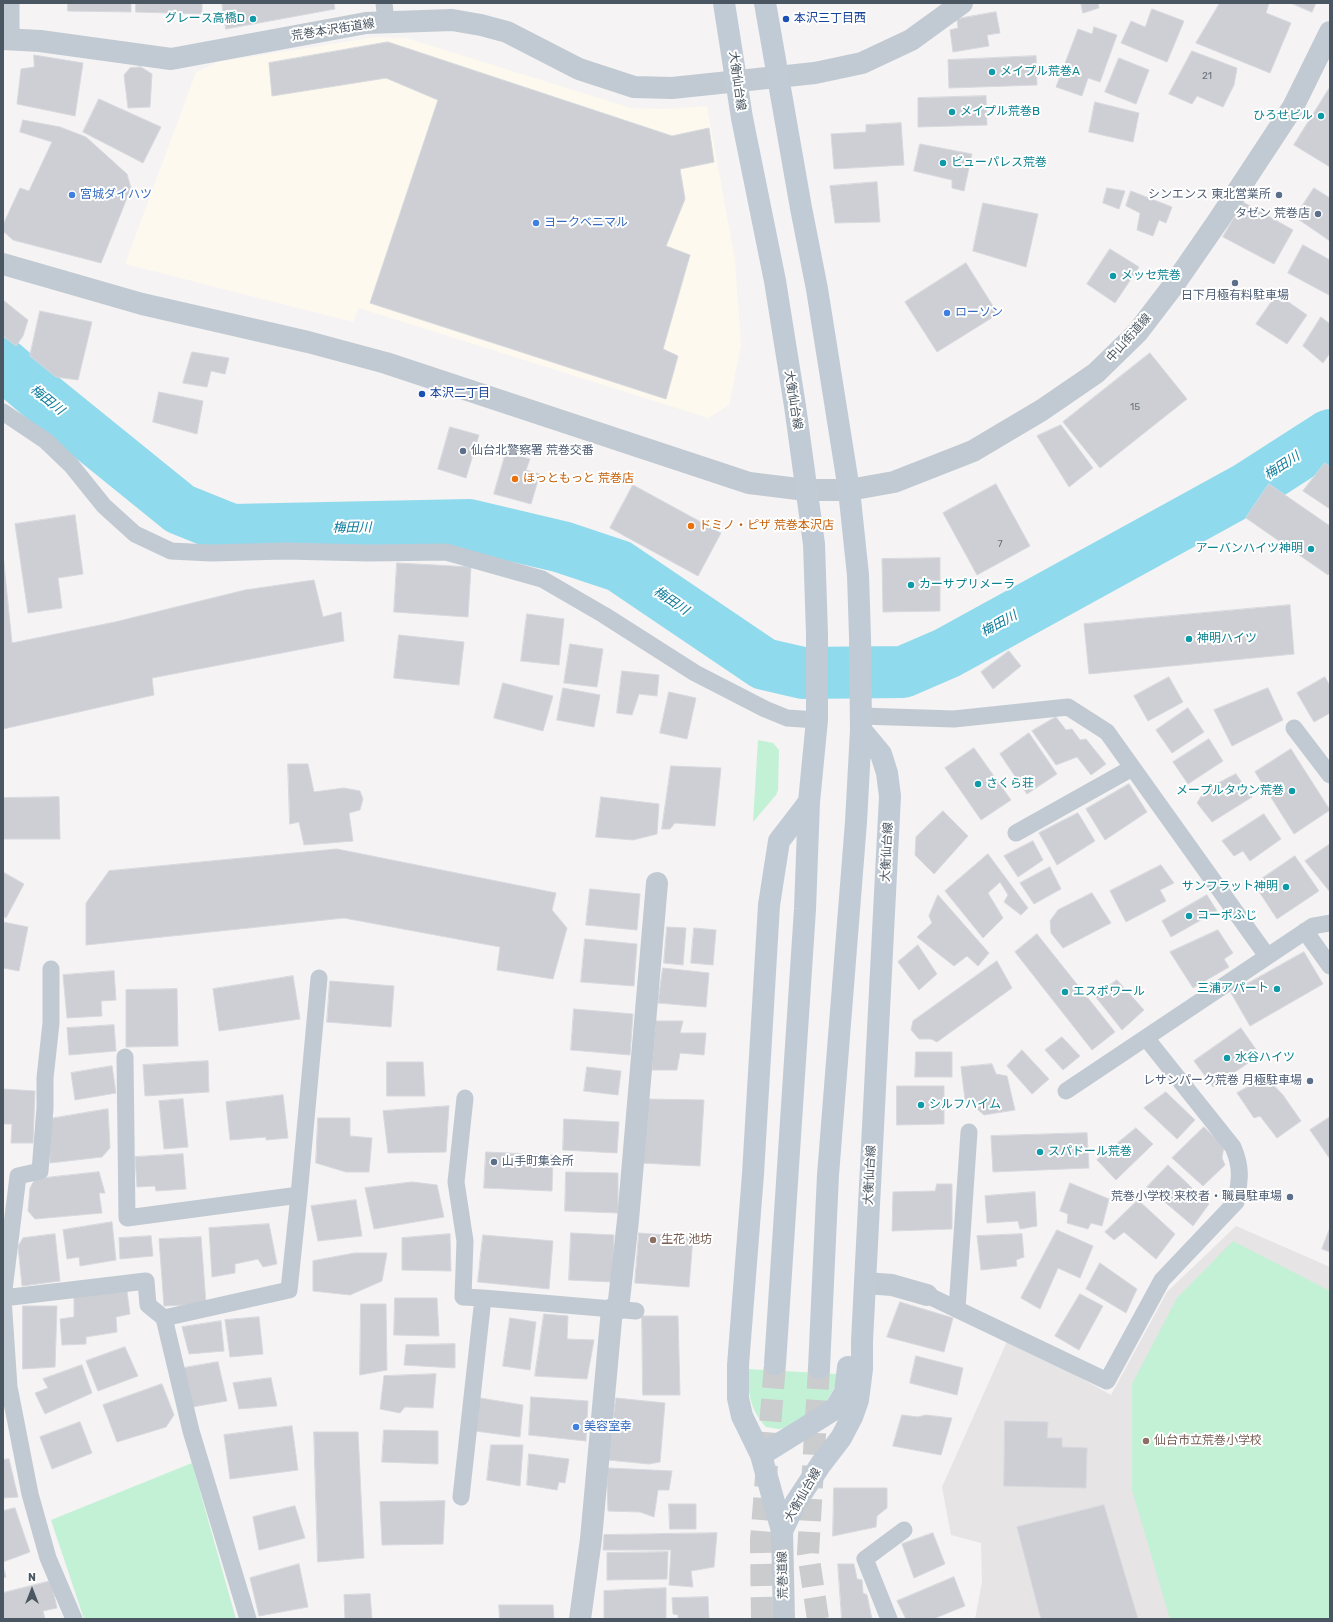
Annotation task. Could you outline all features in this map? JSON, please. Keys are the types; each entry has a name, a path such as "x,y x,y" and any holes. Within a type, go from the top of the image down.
{"main road":[{"name":"大衡仙台線","path":"724,3 742,118 775,281 795,406 814,544 817,634 816,710 809,802 805,917 776,1364"},
{"path":"765,3 783,110 817,289 849,490 858,574 861,715 856,822 828,1175 819,1368"},
{"name":"大衡仙台線","path":"782,1531 796,1502 820,1464 841,1438 852,1417 858,1400 862,1369 865,1283 890,796 887,773 881,754 861,715"},
{"name":"大衡仙台線","path":"782,1531 762,1460 742,1416 738,1398 738,1365 753,1174 769,905 779,841 809,802"},
{"path":"762,1460 835,1409 845,1392 848,1372 850,1301 853,1282 865,1283"},
{"path":"762,1460 827,1433 852,1417"}],"street":[{"name":"荒巻本沢街道線","path":"7,39 40,41 171,59 366,23 385,12 481,24 507,32 579,69 634,87 672,88 815,74 862,63 911,40 962,3"},
{"name":"中山街道線","path":"3,264 142,304 308,342 386,363 749,483 806,490 849,490 894,482 972,451 1042,410 1096,373 1137,333 1173,286 1218,221 1293,107 1330,32"},
{"path":"580,1619 622,1309 628,1220 657,883"},
{"path":"865,1283 892,1285 928,1295"},
{"name":"荒巻道線","path":"782,1531 784,1619"}],"lane":[{"path":"7,39 11,3"},
{"path":"3,412 46,441 71,465 104,506 135,534 170,551 211,553 285,551 369,553 446,552 542,579 604,615 695,673 751,702 787,718 816,710"},
{"path":"861,715 954,719 1068,707 1107,732 1267,956"},
{"path":"1294,728 1330,775"},
{"path":"1016,833 1132,768"},
{"path":"1066,1091 1305,931 1313,926 1330,924"},
{"path":"1305,931 1330,966"},
{"path":"51,969 51,1023 45,1078 45,1108 40,1170 18,1176 3,1298 9,1387 30,1494 48,1558 74,1619"},
{"path":"164,1318 289,1290 319,978"},
{"path":"928,1295 1107,1381 1162,1280 1236,1202 1240,1174 1239,1161 1233,1147 1146,1038"},
{"path":"125,1057 127,1218 299,1195"},
{"path":"465,1098 456,1182 465,1241 463,1297 622,1309"},
{"path":"957,1309 969,1132"},
{"path":"3,1298 146,1282 148,1305 164,1318 191,1431 248,1619"},
{"path":"461,1497 483,1298"},
{"path":"889,1619 865,1559 904,1530"}],"shaded area":[{"path":"376,37 406,38 631,108 666,109 707,106 735,261 741,345 729,405 708,418 359,308 353,322 125,264 196,72 218,62"},
{"name":"仙台市立荒巻小学校","path":"1236,1226 1330,1267 1330,1619 975,1619 982,1582 981,1543 951,1535 942,1487 1009,1337 1111,1395 1167,1292"}],"green space":[{"path":"758,740 773,743 779,750 778,790 776,795 753,822"},
{"path":"1233,1241 1330,1291 1330,1619 1170,1619 1132,1490 1132,1384 1177,1298"},
{"path":"747,1369 837,1374 838,1381 824,1406 788,1428 778,1429 766,1427 756,1413 749,1393"},
{"path":"192,1463 236,1619 84,1619 51,1520"}],"building":[{"path":"68,3 131,3 131,12 68,11"},
{"path":"136,3 202,3 202,14 136,12"},
{"name":"グレース高橋D","path":"222,3 334,3 335,9 226,29"},
{"path":"1081,3 1098,3 1099,8 1083,13"},
{"path":"1220,3 1269,3 1266,13 1291,23 1270,73 1196,43"},
{"path":"1291,3 1316,3 1312,12"},
{"path":"1152,9 1184,21 1167,62 1121,43 1131,21 1145,27"},
{"path":"996,12 1000,33 987,35 989,46 953,52 950,30 958,28 957,19"},
{"path":"1094,27 1117,35 1100,82 1088,78 1082,96 1056,87 1078,29 1092,34"},
{"name":"ヨークベニマル","path":"388,42 672,136 709,128 714,162 680,169 685,199 666,246 690,255 663,349 678,356 666,399 370,303 438,100 386,78 272,96 269,63"},
{"path":"1192,51 1237,68 1234,85 1223,107 1197,96 1192,104 1169,94"},
{"path":"34,55 83,63 75,116 17,104 21,69 34,67"},
{"name":"メイプル荒巻A","path":"1036,56 1037,85 949,88 948,60"},
{"path":"1119,58 1149,70 1136,104 1105,92"},
{"path":"141,67 152,74 150,107 128,108 124,75 130,68"},
{"name":"ひろせビル","path":"1330,87 1330,167 1294,145"},
{"name":"メイプル荒巻B","path":"986,96 987,125 918,127 918,98"},
{"path":"99,99 161,127 143,163 83,132"},
{"path":"1095,102 1139,113 1133,142 1089,132"},
{"path":"23,120 60,127 86,137 127,174 131,188 101,263 13,240 3,231 3,225 20,188 29,191 52,142 20,132"},
{"path":"901,123 904,165 834,169 831,134 866,132 866,125"},
{"name":"ビューパレス荒巻","path":"920,144 972,154 964,191 952,188 952,180 914,171"},
{"path":"877,182 880,222 835,223 830,186"},
{"path":"1107,188 1125,191 1119,209 1103,203"},
{"path":"1314,188 1330,198 1330,241 1295,217"},
{"path":"1131,191 1172,207 1166,223 1159,220 1153,236 1137,230 1140,213 1126,206"},
{"path":"1243,202 1293,230 1274,264 1223,237"},
{"path":"983,203 1038,214 1026,267 973,251"},
{"path":"1303,245 1330,260 1329,295 1288,273"},
{"name":"メッセ荒巻","path":"1110,249 1139,267 1115,303 1087,284"},
{"path":"966,263 998,314 937,352 905,302"},
{"path":"1277,294 1307,315 1287,344 1256,324"},
{"path":"3,300 28,320 23,336 16,346 3,336"},
{"path":"40,311 92,322 78,380 56,377 30,356"},
{"path":"1321,317 1330,324 1330,353 1323,363 1303,346"},
{"path":"192,352 229,358 225,374 211,371 207,387 183,383"},
{"path":"1150,353 1187,399 1100,468 1063,422"},
{"path":"159,392 203,401 197,434 153,422"},
{"path":"1061,425 1093,468 1069,487 1037,436"},
{"path":"450,427 479,435 466,478 438,469"},
{"path":"506,452 530,459 526,470 540,474 531,504 494,494"},
{"path":"1325,463 1330,467 1330,509 1303,491"},
{"path":"996,484 1030,546 977,575 943,513"},
{"name":"アーバンハイツ神明","path":"1269,484 1330,526 1330,573 1328,575 1246,518"},
{"path":"633,485 721,533 698,576 610,528"},
{"path":"75,515 83,574 58,578 62,608 28,613 15,524"},
{"path":"3,554 12,643 115,622 245,590 314,580 323,617 341,612 344,641 152,678 154,695 3,729"},
{"name":"カーサプリメーラ","path":"940,558 940,611 883,612 882,559"},
{"path":"397,563 471,567 468,617 394,612"},
{"name":"神明ハイツ","path":"1290,605 1294,654 1089,674 1084,624"},
{"path":"527,614 564,619 559,665 521,661"},
{"path":"399,635 464,642 459,685 394,678"},
{"path":"570,644 603,649 597,687 564,683"},
{"path":"1009,651 1021,666 993,689 981,672"},
{"path":"622,671 659,675 657,696 639,694 632,715 617,713"},
{"path":"1169,677 1183,702 1148,721 1134,696"},
{"path":"1325,677 1330,686 1330,713 1314,722 1297,693"},
{"path":"503,683 553,696 543,731 494,718"},
{"path":"563,688 600,695 594,727 557,720"},
{"path":"1268,688 1283,720 1232,746 1214,710"},
{"path":"669,692 696,698 687,739 660,733"},
{"path":"1188,708 1204,732 1172,753 1156,730"},
{"path":"1056,717 1066,730 1072,729 1080,740 1086,739 1106,764 1091,775 1077,757 1056,765 1032,731"},
{"path":"1029,733 1057,774 1027,794 1000,754"},
{"path":"1209,739 1223,761 1188,784 1173,762"},
{"name":"さくら荘","path":"974,748 1011,800 981,820 945,768"},
{"name":"メープルタウン荒巻","path":"1291,749 1330,810 1294,834 1255,772"},
{"path":"288,764 308,764 314,792 344,788 360,791 363,799 360,810 349,813 353,841 304,845 299,822 290,824"},
{"path":"671,766 721,768 715,826 675,823 670,829 662,829"},
{"path":"1236,774 1252,797 1212,822 1197,803 1205,790"},
{"path":"1129,784 1147,812 1105,840 1086,809"},
{"path":"59,797 60,839 3,839 3,798"},
{"path":"601,797 659,804 657,834 633,840 596,837"},
{"path":"943,811 968,836 934,874 915,855 916,837"},
{"path":"1078,813 1095,841 1057,865 1039,833"},
{"path":"1264,814 1281,839 1250,861 1243,851 1234,856 1222,841"},
{"path":"1033,841 1043,860 1018,877 1004,856"},
{"path":"1330,844 1330,892 1305,861"},
{"path":"337,849 556,893 552,910 567,928 553,979 497,970 500,947 344,918 86,945 86,903 109,871"},
{"path":"988,854 1028,908 1021,915 1004,902 1008,895 1000,882 988,893 1003,918 983,938 945,891"},
{"name":"サンフラット神明","path":"1295,856 1319,891 1277,919 1254,884"},
{"path":"1161,865 1174,883 1160,890 1166,901 1126,922 1110,891"},
{"path":"1050,867 1061,889 1034,904 1020,883"},
{"path":"3,872 24,884 6,918 3,916"},
{"path":"590,889 640,894 637,930 586,925"},
{"path":"1092,893 1111,923 1063,948 1051,933 1050,921 1058,910"},
{"path":"938,895 989,953 978,966 967,956 954,966 917,937 932,923 929,916"},
{"name":"コーポふじ","path":"1207,895 1217,911 1171,937 1162,921"},
{"path":"3,922 28,927 19,971 3,968"},
{"path":"667,927 686,928 683,965 664,963"},
{"path":"694,928 716,930 713,965 691,963"},
{"path":"1218,930 1233,953 1224,959 1229,967 1193,988 1170,952"},
{"name":"エスポワール","path":"1037,934 1115,1032 1092,1050 1015,952"},
{"path":"585,939 637,944 634,986 581,982"},
{"path":"918,945 937,974 919,990 898,962"},
{"name":"三浦アパート","path":"1304,952 1323,984 1250,1026 1231,993"},
{"path":"997,961 1012,988 937,1042 931,1039 919,1039 911,1030 913,1021"},
{"path":"663,968 709,973 706,1007 658,1003"},
{"path":"114,971 116,1000 101,1001 102,1016 67,1018 63,975"},
{"path":"293,976 300,1019 219,1031 213,989"},
{"path":"1117,980 1144,1010 1122,1030 1095,996"},
{"path":"330,981 394,986 391,1027 327,1022"},
{"path":"177,989 178,1046 126,1047 126,990"},
{"path":"574,1009 633,1014 630,1055 571,1050"},
{"path":"656,1021 683,1021 680,1033 706,1033 704,1055 680,1053 677,1070 652,1070"},
{"path":"114,1025 116,1051 69,1055 67,1028"},
{"name":"水谷ハイツ","path":"1241,1028 1260,1055 1213,1087 1194,1061"},
{"path":"1062,1037 1080,1056 1063,1070 1045,1050"},
{"path":"1022,1050 1049,1079 1032,1094 1007,1066"},
{"path":"916,1052 952,1052 952,1077 915,1077"},
{"path":"208,1061 209,1092 145,1096 143,1065"},
{"path":"387,1062 423,1062 425,1096 387,1096"},
{"path":"992,1064 996,1074 1007,1076 1015,1110 984,1115 977,1109 976,1100 965,1100 961,1067"},
{"path":"112,1066 116,1093 75,1100 71,1073"},
{"path":"587,1067 621,1071 618,1095 584,1091"},
{"path":"1266,1077 1283,1095 1301,1121 1277,1138 1260,1116 1254,1118 1237,1093"},
{"name":"シルフハイム","path":"897,1086 944,1086 944,1124 897,1125"},
{"path":"3,1089 35,1091 33,1143 11,1143 12,1124 3,1124"},
{"path":"1166,1092 1195,1120 1177,1139 1144,1108"},
{"path":"283,1095 288,1138 266,1140 266,1137 230,1140 226,1102"},
{"path":"183,1099 188,1147 164,1149 159,1101"},
{"path":"646,1099 704,1100 700,1166 640,1163"},
{"path":"449,1106 446,1152 388,1153 383,1111"},
{"path":"108,1109 110,1148 102,1157 50,1163 49,1119"},
{"path":"1330,1117 1330,1159 1310,1130"},
{"path":"318,1118 350,1118 350,1136 372,1138 369,1172 346,1172 316,1163"},
{"path":"564,1119 619,1122 617,1153 563,1150"},
{"path":"1204,1127 1224,1146 1222,1158 1225,1165 1203,1186 1172,1158"},
{"path":"1136,1128 1153,1144 1116,1180 1097,1160"},
{"name":"スパドール荒巻","path":"1087,1133 1089,1168 993,1172 991,1136"},
{"path":"486,1152 553,1155 552,1191 484,1188"},
{"path":"183,1154 186,1189 156,1191 155,1186 137,1187 135,1157"},
{"path":"1168,1165 1209,1204 1193,1226 1147,1187"},
{"path":"99,1172 105,1193 99,1193 102,1213 35,1219 28,1211 30,1188 35,1179"},
{"path":"566,1172 618,1173 618,1213 565,1211"},
{"path":"412,1182 437,1185 444,1217 374,1229 365,1188"},
{"path":"1070,1183 1109,1199 1102,1226 1091,1223 1088,1229 1067,1223 1068,1214 1060,1211"},
{"path":"937,1184 952,1184 952,1229 892,1231 893,1192 935,1191"},
{"path":"1035,1192 1037,1226 1020,1229 1018,1221 987,1223 985,1196"},
{"path":"356,1200 362,1236 318,1241 311,1206"},
{"path":"1138,1200 1175,1234 1156,1259 1124,1232 1114,1240 1105,1232"},
{"path":"112,1222 116,1260 80,1266 79,1257 67,1259 63,1230"},
{"path":"269,1224 277,1264 263,1267 258,1259 235,1264 235,1273 212,1277 209,1228"},
{"path":"1330,1228 1330,1252 1322,1249"},
{"path":"1057,1230 1093,1246 1080,1278 1058,1268 1040,1309 1021,1298"},
{"path":"571,1233 614,1235 612,1282 569,1280"},
{"path":"639,1233 693,1237 689,1287 635,1283"},
{"path":"55,1234 60,1281 22,1286 18,1246 23,1238"},
{"path":"450,1234 451,1271 402,1270 402,1238"},
{"path":"1022,1234 1024,1257 1016,1260 1017,1266 981,1270 977,1236"},
{"path":"483,1235 553,1241 549,1289 478,1282"},
{"path":"151,1236 153,1256 120,1259 119,1238"},
{"path":"201,1237 206,1304 164,1306 159,1239"},
{"path":"355,1253 387,1253 382,1281 350,1295 313,1291 313,1261"},
{"path":"1100,1263 1137,1289 1126,1313 1086,1289"},
{"path":"127,1291 130,1314 116,1317 117,1332 86,1337 86,1344 62,1345 60,1319 74,1317 74,1297"},
{"path":"1080,1294 1103,1306 1079,1350 1055,1336"},
{"path":"395,1298 437,1298 439,1336 394,1335"},
{"path":"900,1302 953,1318 944,1352 887,1337"},
{"path":"361,1304 386,1304 387,1370 360,1375"},
{"path":"23,1306 57,1306 55,1367 23,1369"},
{"path":"544,1314 568,1316 567,1339 594,1340 587,1379 535,1376"},
{"path":"642,1316 678,1316 680,1395 643,1395"},
{"path":"259,1317 263,1354 230,1357 225,1320"},
{"path":"510,1318 536,1322 530,1370 503,1366"},
{"path":"221,1321 224,1351 189,1354 182,1327"},
{"path":"455,1344 455,1368 404,1365 406,1345"},
{"path":"125,1347 138,1376 98,1391 86,1361"},
{"path":"916,1356 963,1368 957,1395 910,1383"},
{"path":"218,1362 227,1401 192,1407 183,1368"},
{"path":"82,1365 92,1393 45,1414 35,1393 48,1388 43,1379"},
{"path":"436,1374 433,1408 405,1407 400,1413 380,1409 384,1376"},
{"path":"271,1378 277,1406 239,1409 233,1383"},
{"path":"162,1384 174,1415 166,1427 117,1442 103,1405"},
{"path":"531,1397 588,1401 586,1441 529,1435"},
{"path":"480,1398 523,1405 520,1437 475,1431"},
{"path":"616,1398 665,1403 660,1462 649,1464 608,1460"},
{"path":"902,1415 918,1417 926,1415 952,1418 941,1455 893,1446"},
{"path":"1005,1421 1048,1422 1047,1438 1062,1438 1062,1447 1087,1448 1086,1488 1004,1486"},
{"path":"80,1422 92,1453 52,1469 40,1437"},
{"path":"292,1426 298,1470 230,1479 224,1435"},
{"path":"384,1430 438,1431 438,1464 382,1462"},
{"path":"314,1432 358,1432 364,1558 318,1562"},
{"path":"491,1445 523,1445 520,1486 487,1480"},
{"path":"529,1454 569,1459 565,1483 559,1482 557,1490 527,1485"},
{"path":"9,1459 18,1497 3,1498 3,1460"},
{"path":"608,1468 672,1471 669,1490 658,1490 654,1517 640,1512 608,1511"},
{"path":"834,1488 887,1488 887,1508 877,1516 876,1527 833,1536"},
{"path":"445,1501 443,1544 382,1545 380,1502"},
{"path":"669,1504 696,1504 696,1529 670,1529"},
{"path":"1104,1505 1138,1619 1041,1619 1017,1527"},
{"path":"295,1506 305,1538 259,1550 253,1517"},
{"path":"15,1508 30,1552 3,1562 3,1511"},
{"path":"717,1533 714,1567 691,1571 693,1587 669,1585 671,1550 603,1550 604,1535"},
{"path":"933,1533 945,1564 914,1578 902,1544"},
{"path":"668,1552 667,1579 607,1580 607,1553"},
{"path":"299,1564 308,1607 259,1616 250,1578"},
{"path":"838,1564 854,1564 857,1579 862,1580 863,1593 867,1595 872,1619 842,1619"},
{"path":"3,1566 6,1577 3,1578"},
{"path":"954,1577 965,1606 933,1619 906,1619 897,1601"},
{"path":"51,1581 57,1608 43,1611 45,1619 3,1619 3,1593"},
{"path":"666,1588 666,1619 604,1619 604,1591"},
{"path":"370,1594 372,1619 345,1619 344,1595"},
{"path":"708,1597 709,1619 678,1619 678,1615 673,1614 672,1598"},
{"path":"499,1605 553,1605 554,1619 500,1619"}],"waterway":[{"name":"梅田川","path":"3,364 180,509 232,530 469,525 562,547 619,566 764,664 803,673 903,672 947,653 1249,487 1330,435"}],"tunnel":[{"path":"762,1619 761,1540 775,1364"},
{"path":"818,1619 808,1553 819,1368"}],"place":[{"name":"グレース高橋D","path":"253,19"},
{"name":"本沢三丁目西","path":"786,19"},
{"name":"メイプル荒巻A","path":"992,72"},
{"name":"メイプル荒巻B","path":"952,112"},
{"name":"ひろせビル","path":"1321,116"},
{"name":"ビューパレス荒巻","path":"943,163"},
{"name":"宮城ダイハツ","path":"72,195"},
{"name":"シンエンス 東北営業所","path":"1279,195"},
{"name":"タゼン 荒巻店","path":"1318,214"},
{"name":"ヨークベニマル","path":"536,223"},
{"name":"メッセ荒巻","path":"1113,276"},
{"name":"日下月極有料駐車場","path":"1235,283"},
{"name":"ローソン","path":"947,313"},
{"name":"本沢二丁目","path":"422,394"},
{"name":"仙台北警察署 荒巻交番","path":"463,451"},
{"name":"ほっともっと 荒巻店","path":"515,479"},
{"name":"ドミノ・ピザ 荒巻本沢店","path":"691,526"},
{"name":"アーバンハイツ神明","path":"1311,549"},
{"name":"カーサプリメーラ","path":"911,585"},
{"name":"神明ハイツ","path":"1189,639"},
{"name":"さくら荘","path":"978,784"},
{"name":"メープルタウン荒巻","path":"1292,791"},
{"name":"サンフラット神明","path":"1286,887"},
{"name":"コーポふじ","path":"1189,916"},
{"name":"三浦アパート","path":"1277,989"},
{"name":"エスポワール","path":"1065,992"},
{"name":"水谷ハイツ","path":"1227,1058"},
{"name":"レサンパーク荒巻 月極駐車場","path":"1310,1081"},
{"name":"シルフハイム","path":"921,1105"},
{"name":"スパドール荒巻","path":"1040,1152"},
{"name":"山手町集会所","path":"494,1162"},
{"name":"荒巻小学校 来校者・職員駐車場","path":"1290,1197"},
{"name":"生花 池坊","path":"653,1240"},
{"name":"美容室幸","path":"576,1427"},
{"name":"仙台市立荒巻小学校","path":"1146,1441"}]}
